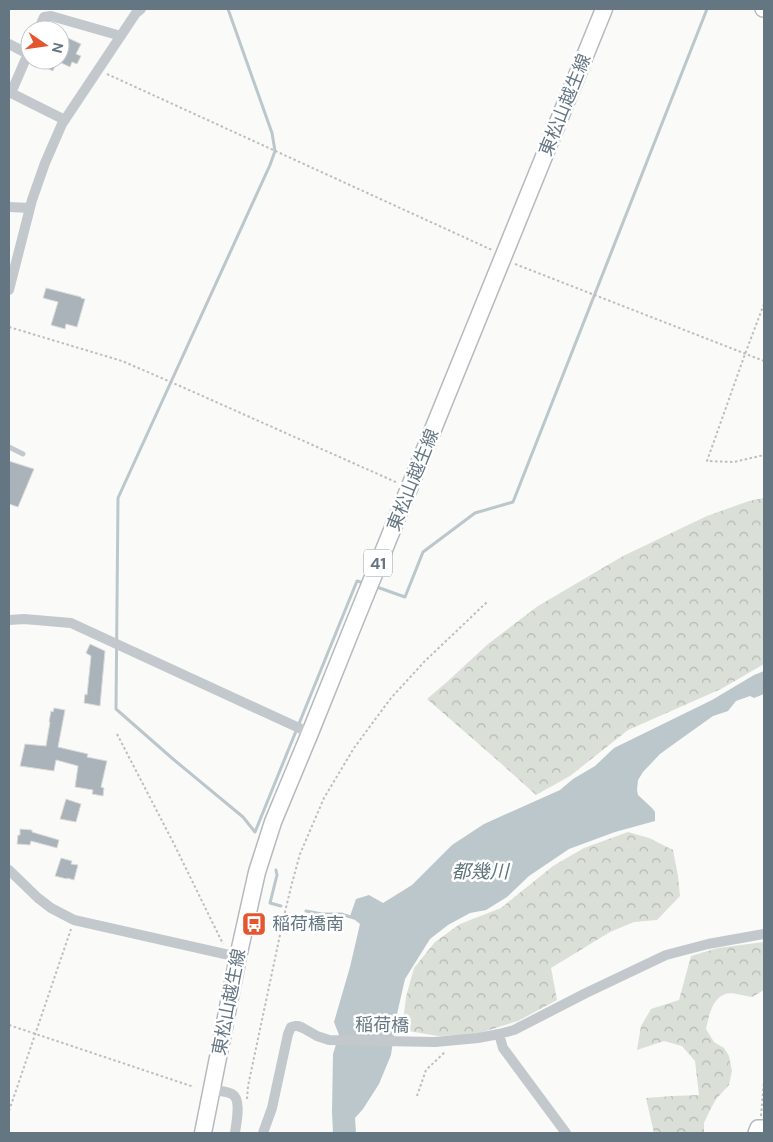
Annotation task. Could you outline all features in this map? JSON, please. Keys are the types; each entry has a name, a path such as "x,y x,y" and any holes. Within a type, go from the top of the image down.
{"main road":[{"name":"東松山越生線","path":"203,1133 231,955 273,822 604,9"}],"street":[{"path":"9,290 30,208 45,163 65,120 136,13 141,9"},
{"path":"42,20 44,16 65,20"},
{"path":"70,21 121,36"},
{"path":"21,70 11,92 65,120"},
{"path":"9,208 30,208"},
{"path":"9,620 71,624 310,733"},
{"path":"9,870 51,908 74,920 231,955"},
{"name":"稲荷橋","path":"263,1133 272,1108 286,1041 290,1029 294,1026 329,1040 435,1042 499,1034 514,1030 666,955 708,944 764,934"},
{"path":"499,1034 503,1048 566,1133"},
{"path":"211,1089 232,1094 237,1099 235,1133"}],"lane":[{"path":"9,447 23,454"}],"path":[{"path":"99,70 496,252 514,263 764,361"},
{"path":"764,304 707,461 734,462 764,456"},
{"path":"9,327 122,361 409,488"},
{"path":"246,1105 248,1086 292,883 300,854 324,798 354,748 391,698 425,661 487,602"},
{"path":"117,734 223,943 231,955"},
{"path":"9,1111 74,920"},
{"path":"9,1025 194,1087"},
{"path":"417,1096 426,1070 458,1040"},
{"path":"760,1130 764,1081"}],"green space":[{"path":"764,498 764,664 721,689 628,730 570,776 536,795 427,699 488,644 538,606 623,556 707,516 749,501"},
{"path":"628,832 649,838 673,850 680,896 657,920 634,922 610,932 551,968 557,1000 518,1021 473,1035 438,1036 402,1030 406,997 414,968 435,942 460,924 501,908 553,866 584,848"},
{"path":"764,942 764,990 752,997 732,993 726,994 716,1001 711,1011 706,1029 714,1042 724,1048 729,1056 732,1071 729,1085 716,1099 704,1123 704,1133 654,1133 646,1098 699,1095 695,1061 682,1046 664,1041 637,1050 641,1026 651,1009 679,1000 691,956 718,948"}],"water":[{"name":"都幾川","path":"764,671 764,694 736,701 728,711 713,716 660,754 643,772 638,780 638,795 655,812 655,821 615,832 569,849 529,876 507,897 486,910 470,913 448,925 430,939 405,979 397,1014 391,1055 379,1084 355,1118 356,1133 333,1133 333,1054 339,1035 334,1022 360,924 350,916 356,899 369,895 383,903 412,885 452,845 484,824 560,790 573,779 595,766 614,748 712,700"}],"building":[{"path":"70,39 81,44 76,54 81,56 77,64 72,62 70,67"},
{"path":"46,288 85,299 77,327 66,324 65,329 51,325 58,302 43,298"},
{"path":"9,461 34,469 18,507 9,504"},
{"path":"90,644 105,651 100,706 84,703 85,694 87,695 91,656 86,653"},
{"path":"54,708 65,710 58,747 88,754 87,757 107,761 101,787 104,788 103,796 92,794 93,790 75,787 78,766 56,760 54,771 20,766 25,744 46,746 51,711 53,712"},
{"path":"66,799 81,804 76,822 60,819"},
{"path":"20,829 32,830 32,832 59,840 57,848 31,841 30,845 17,844"},
{"path":"61,858 72,861 71,864 78,865 74,880 55,876"}],"waterway":[{"path":"228,9 272,133 275,151 118,498 116,709 243,817 255,832"},
{"path":"374,586 405,597 423,552 475,513 513,502 707,9"},
{"path":"255,832 357,581 365,583"},
{"path":"276,870 277,875 270,903 281,906"},
{"path":"306,911 322,914 341,914 354,918"}],"place":[{"name":"稲荷橋南","path":"254,924"}]}
